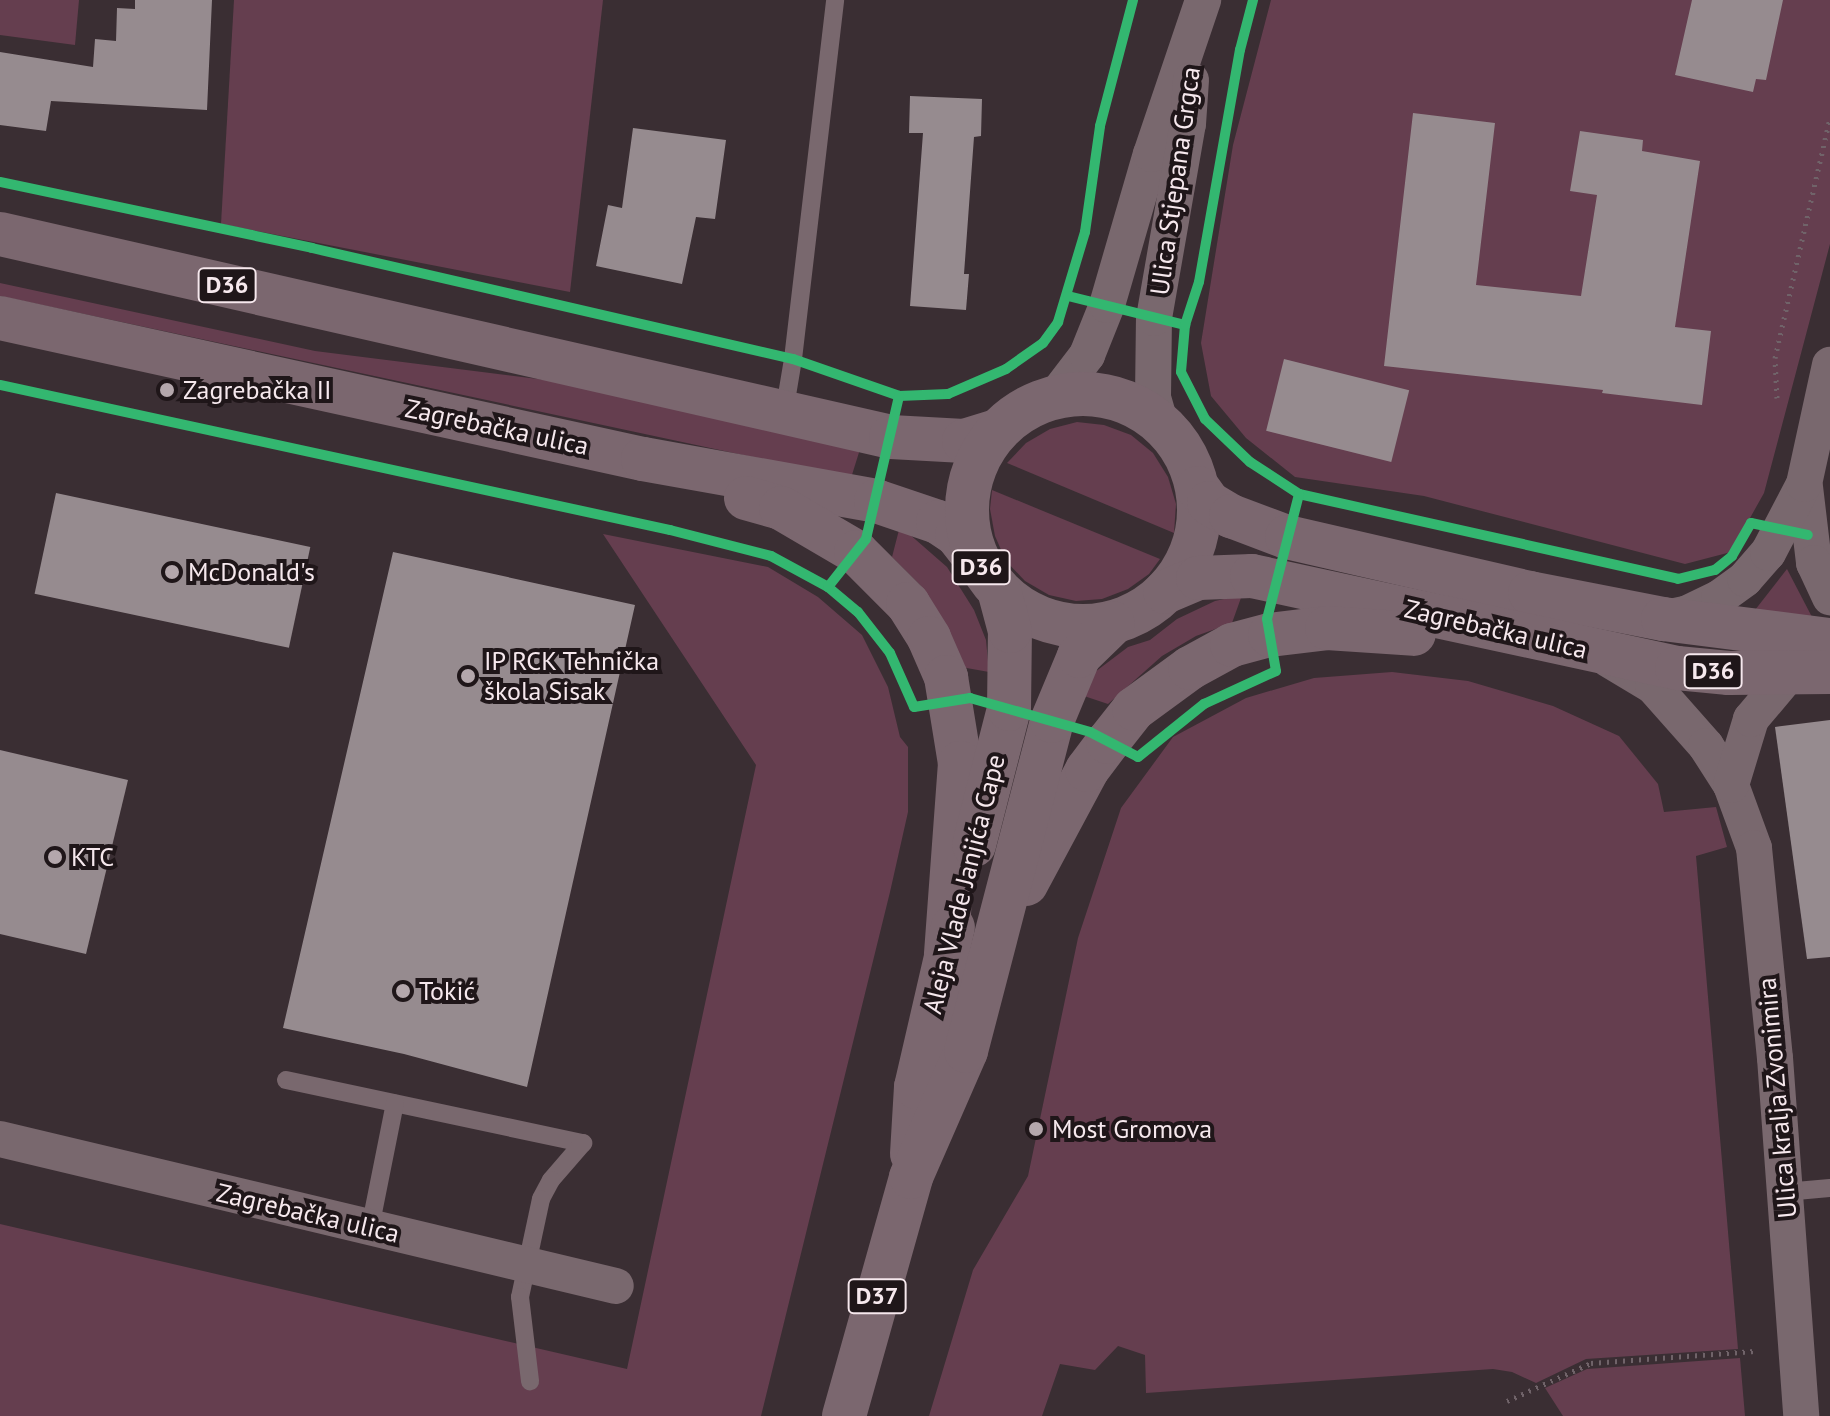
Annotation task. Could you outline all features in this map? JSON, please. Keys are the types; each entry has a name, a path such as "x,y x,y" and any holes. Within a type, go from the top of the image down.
{"main road":[{"name":"D36","path":"0,234 891,437 964,441 996,431"},
{"name":"Zagrebačka ulica","path":"0,318 643,459 876,501 938,522 957,535 989,577"},
{"name":"D36","path":"1082,393 1111,396 1137,407 1160,422 1184,452 1198,488 1199,526 1188,561 1165,592 1141,610 1113,623 1082,627 1052,623 1024,611 989,577 967,529 967,493 977,460 996,431 1023,410 1055,397 1082,393"},
{"path":"643,459 706,485 781,508 833,536 856,552 908,604 946,677 960,763 946,954"},
{"name":"Zagrebačka ulica","path":"1198,488 1209,503 1231,516 1287,537 1530,593 1663,619 1830,640"},
{"name":"Zagrebačka ulica","path":"1165,592 1198,578 1252,576 1677,668 1809,673"},
{"name":"Aleja Vlade Janjića Cape","path":"911,1177 916,1087 946,954 1009,709 1010,631 989,577"},
{"name":"Aleja Vlade Janjića Cape","path":"844,1416 911,1177 966,1051 1066,682 1079,656 1113,623"},
{"path":"998,925 1036,870 1087,770 1134,709 1190,668 1232,645 1270,635 1327,628 1377,629 1476,639 1510,632"}],"street":[{"name":"Ulica Stjepana Grgca","path":"1055,397 1087,355 1107,305 1151,154 1199,17"},
{"name":"Ulica Stjepana Grgca","path":"1160,422 1153,397 1154,318 1188,124 1199,17"},
{"path":"1663,619 1688,613 1719,598 1745,579 1768,553 1804,484 1830,365"},
{"path":"1804,484 1814,563 1830,597"},
{"name":"Ulica kralja Zvonimira","path":"1597,653 1653,686 1682,716 1731,785 1754,848 1785,1192 1801,1416"},
{"path":"1731,785 1751,719 1809,673"},
{"name":"Zagrebačka ulica","path":"0,1139 616,1286"}],"lane":[{"path":"784,413 795,344 835,0"},
{"path":"286,1080 583,1143 551,1180 541,1199 520,1297 530,1381"},
{"path":"370,1228 395,1103"},
{"path":"1785,1192 1830,1188"}],"path":[{"path":"1777,403 1775,358 1830,117"},
{"path":"1507,1401 1591,1363 1796,1348"}],"shaded area":[{"path":"0,0 79,0 75,45 0,35"},
{"path":"234,0 603,0 570,292 221,224"},
{"path":"1271,0 1830,0 1830,244 1764,493 1731,552 1685,564 1424,496 1295,477 1246,438 1211,396 1201,343 1233,145"},
{"path":"0,283 315,351 546,380 861,446 851,478 0,296"},
{"path":"1077,422 1104,425 1131,435 1153,453 1168,477 1176,504 1174,533 1007,463 1026,443 1050,429"},
{"path":"992,490 1160,559 1149,574 1128,589 1102,599 1076,601 1049,595 1025,581 1006,561 995,536 990,509"},
{"path":"900,526 947,567 974,610 986,640 989,672 961,667 945,623 921,586 892,557"},
{"path":"603,534 768,567 818,597 862,635 888,687 900,737 908,747 908,812 761,1416 0,1416 0,1224 627,1369 756,765"},
{"path":"1787,569 1812,617 1755,610"},
{"path":"1242,595 1232,623 1196,636 1162,656 1108,704 1081,695 1095,672 1128,647 1150,640 1177,619 1215,601"},
{"path":"1392,672 1468,681 1553,706 1619,736 1658,784 1664,812 1716,807 1727,847 1696,856 1738,1349 1586,1359 1536,1383 1512,1372 1493,1369 1146,1393 1145,1355 1118,1346 1095,1370 1060,1364 1042,1416 929,1416 973,1270 1028,1176 1078,938 1121,808 1173,737 1246,698 1314,678"},
{"path":"1740,1358 1745,1416 1563,1416 1545,1388 1587,1369"}],"building":[{"path":"135,0 212,0 207,110 51,101 46,131 0,125 0,52 93,67 95,39 116,41 117,8 135,9"},
{"path":"1692,0 1783,0 1766,80 1756,79 1753,92 1675,75"},
{"path":"910,96 982,99 981,136 974,137 964,274 969,274 966,310 910,306 923,133 909,133"},
{"path":"1413,113 1495,123 1476,285 1581,296 1597,195 1570,191 1580,131 1643,140 1642,151 1700,161 1675,327 1711,331 1702,405 1602,393 1603,390 1384,366"},
{"path":"633,128 726,140 715,219 696,217 682,284 596,266 608,205 622,208"},
{"path":"1284,359 1409,390 1391,462 1266,431"},
{"name":"McDonald's","path":"56,493 310,547 289,648 35,594"},
{"path":"393,552 635,605 527,1087 404,1054 283,1028"},
{"path":"1830,720 1830,957 1807,959 1775,727"},
{"name":"KTC","path":"0,750 128,780 86,954 0,934"}],"cycle path":[{"path":"0,182 312,248 793,359 899,396 948,394 1006,369 1043,343 1058,322 1085,232 1100,126 1133,0"},
{"path":"1185,325 1199,282 1240,50 1253,0"},
{"path":"1068,296 1185,325 1181,372 1205,419 1250,462 1299,494 1678,579 1715,570 1732,556 1751,523 1808,535"},
{"path":"0,385 670,530 771,556 828,587 858,612 890,653 914,707 970,698 1090,732 1138,757 1204,704 1276,671 1267,619 1299,494"},
{"path":"828,587 866,539 899,396"}],"place":[{"name":"Zagrebačka II","path":"167,390"},
{"name":"McDonald's","path":"172,572"},
{"name":"IP RCK Tehnička škola Sisak","path":"468,676"},
{"name":"KTC","path":"55,857"},
{"name":"Tokić","path":"403,991"},
{"name":"Most Gromova","path":"1036,1129"}]}
